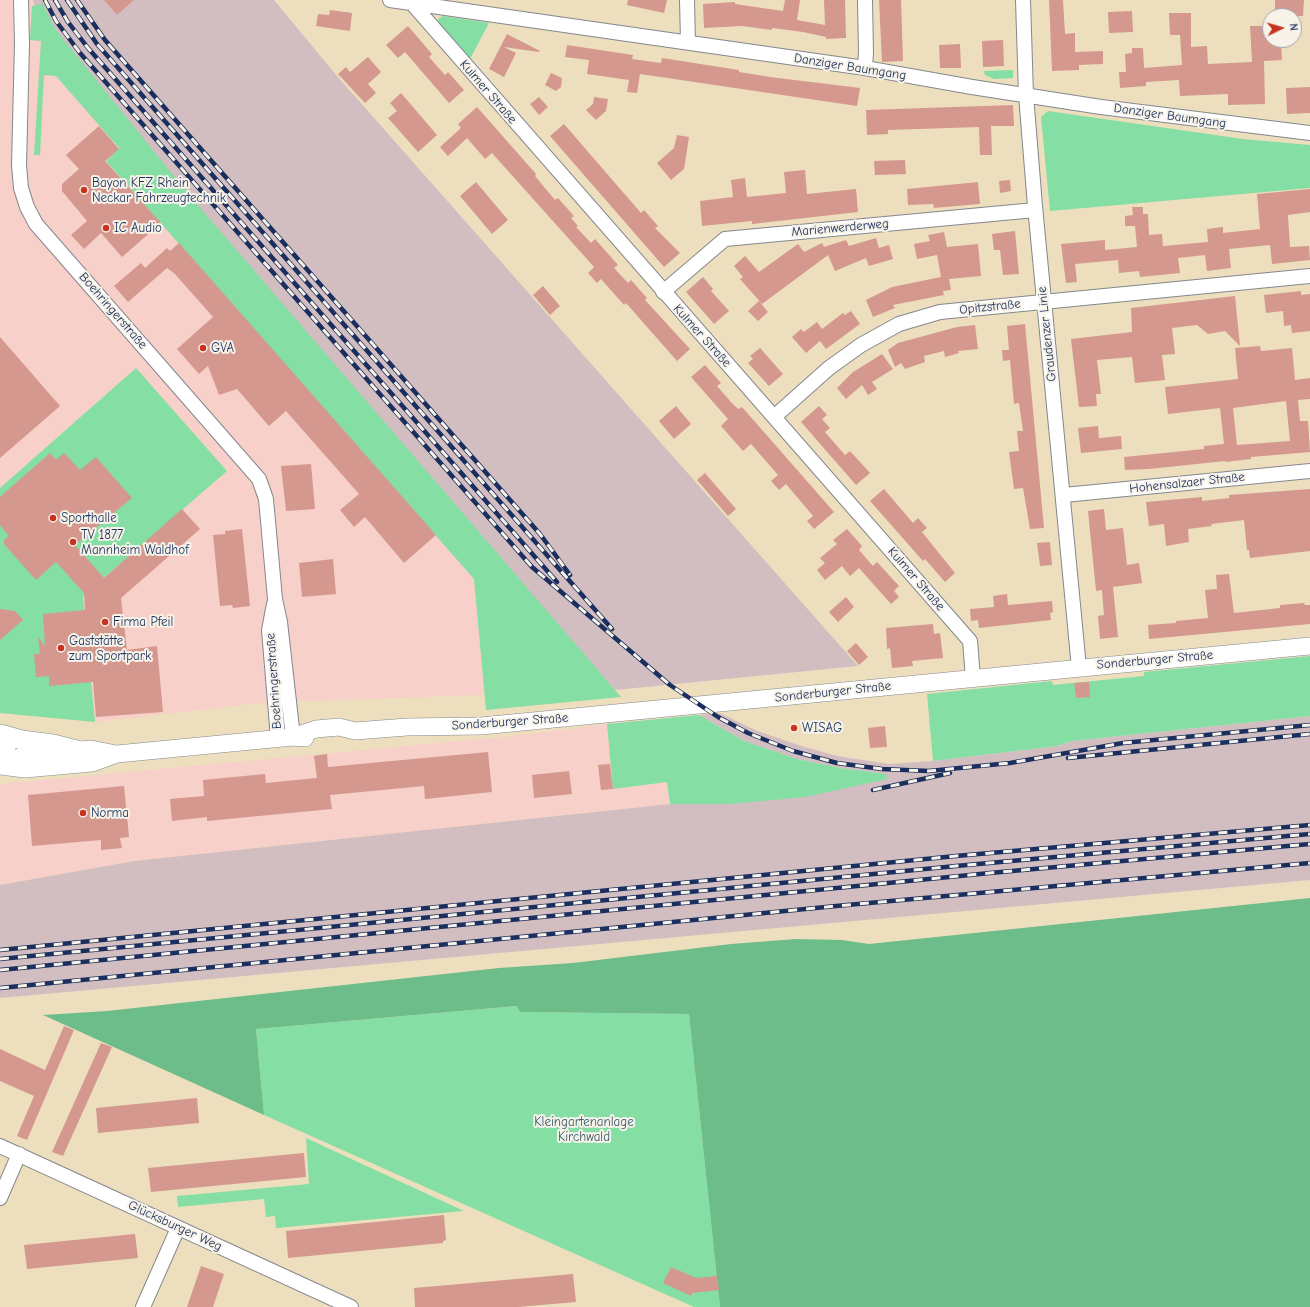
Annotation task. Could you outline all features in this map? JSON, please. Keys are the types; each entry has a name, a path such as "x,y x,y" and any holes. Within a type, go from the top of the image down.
{"main road":[{"path":"0,734 22,740 53,744 80,751"},
{"path":"0,737 6,748 0,764"}],"street":[{"name":"Boehringerstraße","path":"21,0 22,44 20,188 27,207 36,224 259,479 266,499 275,599 280,622 286,738"},
{"name":"Danziger Baumgang","path":"390,0 409,1 865,68 1101,107 1310,133"},
{"path":"687,0 688,42"},
{"path":"865,0 865,68"},
{"name":"Graudenzer Linie","path":"1023,0 1026,95 1035,210 1064,495 1079,668"},
{"name":"Kulmer Straße","path":"409,1 970,641 973,678"},
{"name":"Marienwerderweg","path":"663,292 725,239 1035,210"},
{"name":"Opitzstraße","path":"774,417 829,368 854,350 899,324 940,312 1310,276"},
{"name":"Hohensalzaer Straße","path":"1064,495 1310,471"},
{"name":"Sonderburger Straße","path":"0,764 23,756 91,750 117,754 286,738 316,729 326,728 339,727 355,731 407,727 481,726 1310,646"},
{"name":"Sonderburger Straße","path":"0,764 24,770 92,763 117,754"},
{"name":"Glücksburger Weg","path":"0,1146 351,1307"},
{"path":"0,1198 19,1154"},
{"path":"143,1307 178,1228"}],"shaded area":[{"path":"0,0 33,0 45,42 615,690 261,703 95,722 83,596 227,471 136,368 0,488"},
{"path":"33,0 274,0 337,76 858,666 615,690 45,42"},
{"path":"720,713 755,730 798,745 837,756 889,764 933,761 1057,746 1072,741 1310,716 1310,880 0,998 0,885 134,861 670,804 731,804 886,774 841,768 797,759 744,741 699,715"},
{"path":"607,724 613,789 667,782 670,804 134,861 0,885 0,784 503,737"}],"green space":[{"path":"43,4 55,29 190,196 621,697 486,710 474,579 106,161 119,148 56,76 44,75 40,155 34,155 41,41 30,40 32,6"},
{"path":"443,16 489,23 469,61 439,26 438,19"},
{"path":"1013,70 1013,78 994,79 985,75 984,71"},
{"path":"1048,111 1243,139 1310,145 1310,188 1050,211 1041,117"},
{"name":"TV 1877 Mannheim Waldhof","path":"136,368 227,471 83,596 95,722 0,713 0,488"},
{"path":"1310,656 1310,716 1072,741 1057,746 933,761 927,694 1052,681 1053,685 1144,676 1144,672"},
{"path":"699,715 744,741 797,759 841,768 886,774 887,779 805,797 731,804 670,804 667,782 613,789 607,724"},
{"path":"1310,898 1310,1307 720,1307 689,1014 520,1012 517,1006 256,1029 264,1115 43,1015 107,1011 499,968 573,963 731,944 796,939 842,940 869,944"},
{"name":"Kleingartenanlage Kirchwald","path":"518,1006 520,1012 689,1014 720,1307 694,1307 264,1115 256,1029"},
{"path":"306,1138 464,1211 276,1228 275,1216 266,1217 264,1199 178,1207 177,1196 309,1184"}],"building":[{"path":"104,0 134,0 117,15"},
{"path":"628,0 667,0 664,13 627,5"},
{"path":"785,0 800,0 797,20 825,25 824,0 845,0 846,38 826,39 826,37 803,32 772,28 772,30 742,26 704,28 703,4 735,2 735,4 783,11"},
{"path":"879,0 901,0 903,61 882,62"},
{"path":"1049,0 1063,0 1065,34 1075,33 1075,52 1103,51 1103,64 1079,65 1079,70 1052,71"},
{"path":"1275,0 1304,0 1303,16 1302,8 1275,8"},
{"path":"330,10 352,13 350,31 316,26 318,14 329,15"},
{"path":"1132,11 1133,32 1109,33 1108,12"},
{"path":"1169,13 1191,13 1191,47 1207,46 1208,64 1252,62 1250,26 1262,26 1262,48 1281,48 1282,60 1264,61 1265,104 1228,105 1228,94 1180,96 1179,80 1146,82 1146,86 1120,88 1119,72 1126,72 1125,54 1132,53 1132,48 1143,48 1144,68 1182,65 1180,35 1170,35"},
{"path":"408,26 432,54 429,57 445,75 448,72 464,90 449,103 405,52 398,58 386,45"},
{"path":"507,34 540,51 504,47 516,53 504,77 489,69"},
{"path":"1003,40 1004,66 983,67 982,41"},
{"path":"960,44 961,68 940,68 939,45"},
{"path":"567,45 633,55 632,59 661,63 662,58 739,70 739,72 770,77 860,88 857,106 640,74 637,93 627,92 629,80 587,74 589,60 565,57"},
{"path":"368,57 381,72 368,84 376,93 365,103 338,74 346,67 350,72"},
{"path":"551,73 562,78 561,87 556,91 545,85"},
{"path":"1310,87 1310,113 1287,114 1286,88"},
{"path":"401,93 437,135 418,152 388,118 397,111 390,103"},
{"path":"539,97 548,107 539,115 530,104"},
{"path":"594,97 608,99 606,111 596,120 586,110 593,104"},
{"path":"1013,105 1014,126 991,126 992,155 980,155 979,127 888,130 888,134 867,135 866,110"},
{"path":"477,107 536,174 535,176 555,200 558,198 574,216 571,218 578,226 576,227 591,243 595,239 618,265 614,268 628,283 631,280 647,298 645,300 690,349 677,361 626,303 624,305 601,279 597,283 588,273 594,267 492,153 485,159 467,138 448,156 440,147 461,128 458,124"},
{"path":"564,124 641,213 644,210 658,226 655,228 680,253 664,267 550,136"},
{"path":"99,126 119,149 105,161 161,223 122,257 101,233 84,249 71,235 87,221 62,191 62,184 79,169 66,155"},
{"path":"677,135 689,137 684,169 671,180 657,163 674,148"},
{"path":"905,160 906,174 875,175 874,161"},
{"path":"805,170 807,194 856,189 858,212 752,224 752,221 702,226 700,201 733,197 731,180 745,178 747,197 786,193 784,172"},
{"path":"1010,180 1011,191 1000,193 999,181"},
{"path":"476,182 508,220 492,234 460,196"},
{"path":"978,182 980,204 934,208 933,204 908,205 907,189"},
{"path":"1310,189 1310,212 1288,215 1290,247 1309,246 1310,260 1272,264 1270,245 1229,249 1231,268 1207,271 1205,255 1178,258 1180,273 1140,277 1139,271 1119,273 1118,260 1075,264 1077,282 1066,283 1061,244 1105,240 1105,250 1137,247 1135,226 1125,226 1125,216 1133,215 1132,207 1143,207 1143,214 1148,214 1149,235 1162,234 1163,246 1208,242 1207,229 1223,227 1223,233 1260,229 1257,194"},
{"path":"1015,231 1019,274 1003,275 1000,250 994,250 992,234"},
{"path":"944,232 947,247 978,244 981,276 949,279 951,290 943,291 944,295 893,305 895,308 873,317 866,300 892,287 941,277 937,255 917,259 914,244 930,241 928,235"},
{"path":"876,238 879,248 889,245 893,259 869,266 866,258 835,271 828,255 762,304 740,279 743,277 734,266 745,256 759,272 798,244 804,252 822,243 824,247 846,240 849,246"},
{"path":"179,243 436,535 404,563 365,517 354,527 340,510 359,494 286,411 269,426 237,389 219,395 208,366 199,374 177,349 213,317 175,274 167,268 128,302 114,286 141,263 145,268 167,248 170,251"},
{"path":"703,277 713,289 711,291 729,311 714,324 686,292"},
{"path":"543,286 560,306 550,315 533,295"},
{"path":"1301,291 1301,295 1310,294 1310,331 1292,333 1291,325 1284,326 1283,311 1266,313 1264,295"},
{"path":"1235,296 1240,346 1225,331 1208,334 1197,325 1172,328 1175,354 1162,355 1165,380 1135,383 1132,357 1097,360 1101,394 1096,394 1097,406 1079,407 1071,339 1132,332 1131,308"},
{"path":"759,301 768,312 758,321 748,311"},
{"path":"851,311 860,324 826,349 820,341 806,353 792,337 801,329 804,332 817,322 822,329 843,313 845,315"},
{"path":"1025,324 1044,528 1030,529 1023,488 1014,489 1009,452 1019,451 1017,431 1023,431 1019,403 1014,404 1010,360 1003,361 1002,350 1009,350 1007,326"},
{"path":"975,325 978,349 958,351 959,353 945,357 944,351 924,356 925,362 905,369 901,363 895,367 888,350 898,343 957,327"},
{"path":"0,337 60,406 0,458"},
{"path":"1260,346 1261,351 1292,348 1295,380 1310,378 1310,399 1298,400 1300,421 1308,421 1310,452 1251,457 1251,459 1225,462 1125,470 1124,457 1204,449 1204,446 1224,444 1220,408 1168,414 1165,387 1238,379 1235,348","holes":["1286,401 1290,441 1237,445 1233,408"]},
{"path":"760,348 783,374 769,386 748,363 753,359 750,356"},
{"path":"882,354 893,369 872,382 877,389 868,395 862,385 846,399 837,388 853,372"},
{"path":"705,365 721,383 717,386 731,402 738,409 742,407 834,512 814,529 807,521 813,516 786,484 779,490 771,481 778,475 751,444 743,451 721,426 728,419 691,377"},
{"path":"676,406 691,424 674,439 659,421"},
{"path":"819,406 827,415 822,419 830,428 825,432 845,455 850,451 870,473 856,485 801,422"},
{"path":"1098,426 1099,438 1121,436 1122,449 1081,453 1078,428"},
{"path":"50,453 56,460 64,453 80,470 96,457 132,498 75,545 104,578 182,509 200,529 121,598 127,650 157,646 163,712 96,717 93,682 49,686 49,676 36,677 34,654 40,654 38,637 45,646 43,614 85,610 84,593 56,562 36,580 4,544 4,540 9,536 0,525 0,497"},
{"path":"311,464 315,509 286,511 281,466"},
{"path":"705,473 736,509 728,516 697,480"},
{"path":"884,489 913,523 918,518 927,528 922,532 955,573 945,582 925,559 923,561 870,501"},
{"path":"1310,489 1310,551 1250,558 1249,550 1247,550 1244,520 1211,524 1212,526 1188,529 1189,542 1166,546 1164,524 1149,526 1146,502 1202,497 1202,501 1229,498 1229,495"},
{"path":"1104,509 1106,530 1123,528 1127,565 1139,563 1142,583 1113,587 1118,637 1100,639 1098,616 1104,615 1102,590 1096,591 1088,511"},
{"path":"242,529 250,606 233,608 232,605 220,606 213,535 225,534 225,531"},
{"path":"847,529 862,546 859,550 873,566 877,562 899,586 894,591 899,597 891,604 859,568 850,576 842,566 825,580 817,570 825,563 820,558 837,544 833,540"},
{"path":"1050,542 1052,565 1040,566 1037,543"},
{"path":"333,559 336,594 302,597 299,563"},
{"path":"1229,574 1234,613 1280,608 1280,605 1304,603 1305,605 1310,605 1310,624 1149,639 1148,625 1176,623 1176,621 1208,618 1205,590 1217,589 1216,575"},
{"path":"1007,594 1008,605 1052,601 1053,612 1050,613 1051,620 979,628 978,620 971,621 970,609 994,607 993,596"},
{"path":"846,597 854,607 838,622 829,612"},
{"path":"0,609 15,611 23,620 0,640"},
{"path":"933,624 934,634 940,633 943,658 912,661 913,666 892,668 890,648 887,649 886,628"},
{"path":"856,643 868,657 859,665 847,651"},
{"path":"1089,682 1090,697 1076,698 1074,683"},
{"path":"885,726 887,747 870,748 868,728"},
{"path":"488,752 492,792 425,799 424,786 330,795 332,809 207,821 207,817 172,821 170,799 204,796 203,780 265,774 266,783 317,778 314,756 327,754 328,767"},
{"path":"610,764 613,789 601,790 598,765"},
{"path":"569,771 572,794 534,798 532,775"},
{"name":"Norma","path":"124,786 129,837 120,838 122,848 101,850 101,840 32,846 28,795"},
{"path":"64,1026 74,1030 27,1140 17,1136 34,1096 0,1081 0,1049 45,1070"},
{"path":"101,1043 112,1047 63,1156 52,1152"},
{"path":"197,1098 199,1123 98,1133 96,1108"},
{"path":"304,1153 306,1177 151,1192 148,1168"},
{"path":"444,1215 446,1240 443,1241 443,1243 288,1258 286,1231"},
{"path":"135,1234 138,1258 27,1269 24,1245"},
{"path":"201,1266 224,1274 213,1307 187,1307"},
{"path":"671,1267 696,1278 717,1276 719,1290 692,1293 691,1296 663,1283"},
{"path":"573,1274 576,1302 518,1307 415,1307 414,1288"}],"railway":[{"path":"45,0 56,21 80,53 532,567 670,685 718,717 748,733 793,751 837,763 882,769 929,771 1010,763 1123,743 1310,725"},
{"path":"55,0 68,22 88,48 557,582"},
{"path":"67,0 97,44 612,629"},
{"path":"77,0 105,40 540,534 570,575"},
{"path":"1068,758 1310,734"},
{"path":"873,790 950,773"},
{"path":"0,950 956,856 1310,825"},
{"path":"0,959 956,866 1310,834"},
{"path":"0,970 990,873 1310,844"},
{"path":"0,988 836,906 1310,863"}],"place":[{"name":"Bayon KFZ Rhein Neckar Fahrzeugtechnik","path":"84,190"},
{"name":"IC Audio","path":"106,228"},
{"name":"GVA","path":"203,348"},
{"name":"Sporthalle","path":"53,518"},
{"name":"TV 1877 Mannheim Waldhof","path":"73,542"},
{"name":"Firma Pfeil","path":"105,622"},
{"name":"Gaststätte zum Sportpark","path":"61,648"},
{"name":"WISAG","path":"794,728"},
{"name":"Norma","path":"83,813"}]}
